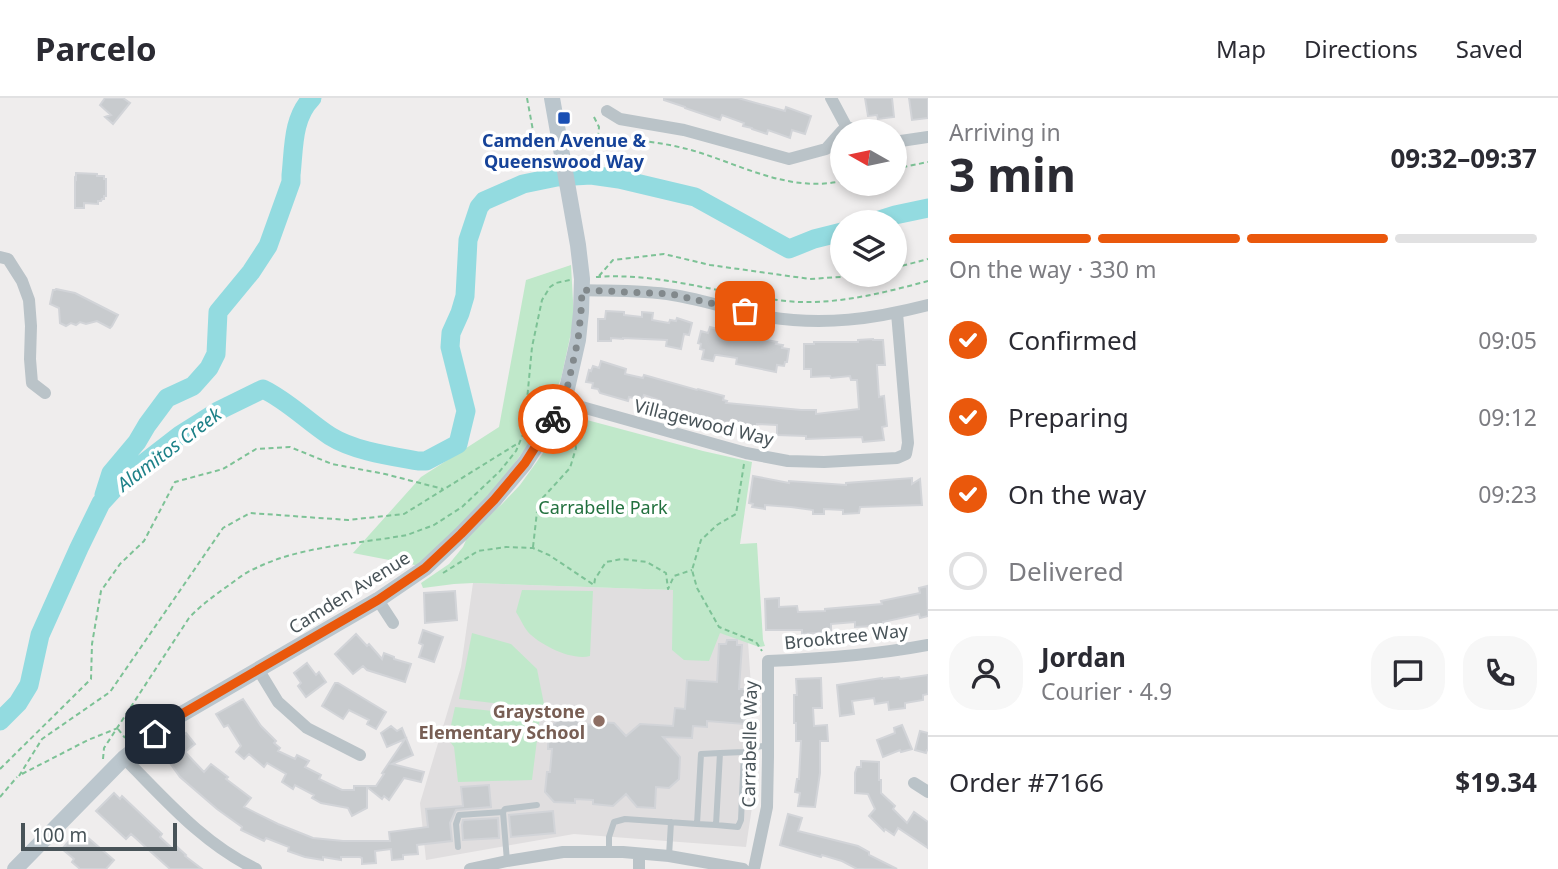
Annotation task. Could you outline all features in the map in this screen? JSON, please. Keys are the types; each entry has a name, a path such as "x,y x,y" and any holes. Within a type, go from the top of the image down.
{"street":[{"name":"Camden Avenue","path":"15,869 124,758 175,718 378,600 425,568 494,500 525,463 564,402 578,340 581,312 576,285 578,245 556,144 552,98"},
{"path":"831,98 841,119"},
{"path":"607,111 620,119 684,130 789,159 826,149 830,145"},
{"path":"907,140 928,137"},
{"path":"0,257 8,259 22,281 29,300 32,383 45,393"},
{"path":"576,285 671,294 765,316 799,321 834,322 897,313 928,305"},
{"name":"Villagewood Way","path":"564,402 746,453 788,461 897,458 905,454 908,443 897,313"},
{"path":"378,600 393,623"},
{"name":"Brooktree Way","path":"768,661 825,659 894,652 928,645"},
{"name":"Carrabelle Way","path":"754,869 767,807 768,661"},
{"path":"258,669 278,702 307,728 360,755"},
{"path":"124,758 206,838 236,859 257,869"},
{"path":"914,783 928,792"},
{"path":"478,868 563,852 609,852 669,856 743,869"},
{"path":"639,853 639,869"}],"lane":[{"path":"697,824 701,754 744,752 768,746"},
{"path":"609,852 609,837 614,822 625,818 738,827 741,820 744,752"},
{"path":"716,825 720,753"},
{"path":"458,848 456,824 459,815 503,812 505,809 537,805"},
{"path":"503,812 507,861"},
{"path":"669,856 671,822"}],"path":[{"path":"527,98 537,140 556,144 566,138 632,140 700,153 776,179 816,184 830,182"},
{"path":"594,117 598,138"},
{"path":"907,166 928,162"},
{"path":"830,278 810,279 710,265 664,254 613,260 598,276 667,281 799,302 860,296 901,287"},
{"path":"907,265 928,259"},
{"path":"907,286 928,281"},
{"path":"111,771 104,761 104,748 189,618 205,602 256,568 310,551 407,535 449,517 473,498 511,457 521,441 532,347 542,300 556,283 576,285"},
{"path":"533,548 538,503 570,468 576,448 570,414 564,402"},
{"path":"19,775 42,739 110,692 223,528 250,513 348,520 404,514 521,441"},
{"path":"0,769 91,679 92,644 101,591 120,564 144,541 174,482 223,469 256,449 290,447 332,464 385,474 444,490"},
{"path":"746,453 736,514 717,525 701,540 692,570 697,588 719,627 756,642 768,661"},
{"path":"443,573 478,551 506,547 533,548 549,555 594,585 606,562 622,559 647,562 666,573 668,589 674,576 692,570"},
{"path":"0,797 19,775 118,728"}],"shaded area":[{"name":"Graystone Elementary School","path":"473,583 674,590 694,624 748,642 757,774 746,847 574,834 426,860 420,803 461,667"}],"green space":[{"path":"571,265 574,319 561,379 536,434 489,498 420,566 353,553 421,477 499,427 526,280"},
{"name":"Carrabelle Park","path":"572,416 752,462 740,544 757,543 765,646 759,647 720,633 709,661 684,660 672,650 673,590 473,583 423,588 421,583 449,564 463,547 469,533 520,485 543,453 560,422"},
{"path":"522,590 593,591 590,656 574,656 557,651 528,632 516,612"},
{"path":"472,633 511,644 537,669 545,709 459,699"},
{"path":"455,707 540,716 532,780 458,782 454,747 448,739"}],"building":[{"path":"105,98 123,98 130,103 113,124 105,117 111,115 100,105"},
{"path":"664,98 738,98 785,111 786,107 811,116 805,134 792,130 790,138 768,130 767,134 743,126 744,123 722,115 720,120"},
{"path":"865,98 892,98 894,117 878,119 877,115 868,116"},
{"path":"909,98 928,98 928,118 912,120"},
{"path":"76,173 104,176 104,199 98,201 98,204 84,203 84,208 75,208"},
{"path":"53,290 75,293 118,315 110,328 97,321 86,324 80,322 76,325 71,323 66,326 60,323 59,308 50,304"},
{"path":"606,311 642,317 642,312 653,313 652,320 669,323 677,318 692,323 689,335 684,334 681,349 666,346 667,340 611,338 611,341 598,341 598,319 605,319"},
{"path":"710,327 725,331 724,335 777,342 776,344 783,345 782,348 789,349 787,362 784,366 777,365 776,372 736,364 737,358 715,355 713,361 702,359 704,350 700,349 701,344 698,343 701,331 708,333"},
{"path":"883,340 885,365 877,367 879,397 884,396 887,426 882,427 884,440 863,442 862,437 806,439 806,436 777,435 777,425 757,424 757,432 735,429 736,425 656,407 659,400 644,395 642,400 629,397 628,401 600,393 598,389 592,388 593,383 586,382 589,370 591,371 593,366 599,368 601,361 626,369 625,374 643,378 644,375 724,396 726,403 816,410 816,414 859,409 857,380 851,380 850,376 811,377 811,369 804,369 804,344"},
{"path":"753,476 789,483 846,485 912,478 912,484 920,479 922,505 860,507 859,513 843,514 843,510 824,509 824,514 813,514 813,510 791,507 752,507 753,504 749,503"},
{"path":"927,586 928,616 920,618 919,614 872,626 855,627 855,622 831,624 831,632 802,634 802,630 766,630 765,599 779,598 779,607 797,606 798,612 825,611 882,604 881,601 920,593 919,588"},
{"path":"455,591 457,620 425,623 424,593"},
{"path":"423,630 443,637 434,662 419,657 423,645 419,643"},
{"path":"356,634 382,659 384,653 411,664 405,682 367,670 363,666 353,674 335,654"},
{"path":"727,640 737,640 737,645 742,645 739,689 746,689 744,724 707,721 707,727 693,726 692,738 663,737 680,757 679,779 669,788 656,787 655,808 637,807 626,794 613,806 593,804 593,800 554,802 545,792 552,749 548,749 549,728 559,719 580,721 579,724 614,723 626,736 640,724 673,726 675,708 685,709 687,680 717,682 719,644 726,644"},
{"path":"307,663 316,675 319,672 326,682 306,697 298,686 301,683 294,673"},
{"path":"928,675 928,694 923,695 923,700 905,703 905,708 889,710 888,702 875,704 874,698 852,701 854,714 840,716 837,685"},
{"path":"821,678 822,708 813,708 814,726 827,725 828,741 820,741 820,773 815,807 798,806 800,793 795,792 799,779 801,741 796,741 794,723 796,679"},
{"path":"335,683 386,712 376,729 367,724 369,720 349,710 343,719 322,706"},
{"path":"243,699 261,726 276,741 274,743 280,748 278,751 295,759 297,755 309,761 305,767 321,775 319,779 342,790 354,790 354,786 376,786 405,739 387,747 381,733 391,726 397,731 402,728 413,755 392,764 424,772 421,782 404,778 389,800 384,796 382,799 367,787 367,808 352,816 348,808 321,803 312,798 314,795 295,785 293,789 282,782 286,774 267,763 264,767 249,754 244,759 236,752 241,746 228,725 224,727 216,714"},
{"path":"902,725 912,749 900,750 883,757 877,740 895,733 894,728"},
{"path":"920,731 928,733 926,753 915,750"},
{"path":"186,733 195,744 185,752 204,772 211,764 251,798 244,807 313,838 390,841 389,832 428,827 426,809 463,806 461,787 489,785 491,807 456,810 450,823 452,841 417,845 418,854 403,855 403,859 392,860 391,849 375,851 376,863 362,864 360,857 341,857 341,860 323,857 323,860 305,857 288,851 289,847 266,838 264,841 241,830 242,827 180,777 162,752"},
{"path":"861,761 879,762 881,793 907,823 914,812 928,822 928,848 898,828 894,835 885,829 884,831 869,816 875,809 868,794 855,793 855,773 857,767 861,767"},
{"path":"114,793 120,799 122,796 162,834 160,837 173,849 176,846 202,869 170,869 131,834 126,839 96,811"},
{"path":"553,811 555,833 511,837 509,815"},
{"path":"788,814 802,818 798,831 858,846 869,852 869,855 897,869 857,869 842,861 780,845"},
{"path":"498,818 499,838 463,840 463,820"},
{"path":"79,830 114,860 106,869 80,869 72,862 74,859 62,849"}],"waterway":[{"path":"104,495 111,473 137,442 167,398 193,386 209,368 216,354 218,312 251,272 268,246 291,182 297,124 312,98"},
{"name":"Alamitos Creek","path":"0,721 18,703 29,685 40,635 101,503 122,480 180,435 218,411 263,389 281,399 330,436 361,449 426,461 458,444 466,411 450,347 451,333 465,296 468,240 479,207 484,201 523,184 557,177 591,175 695,197 789,249 830,235"},
{"name":"Alamitos Creek","path":"907,212 928,208"}],"way so far":[{"path":"553,419 564,402 578,340 582,290 671,294 745,311"}],"place":[{"name":"Camden Avenue & Queenswood Way","path":"564,118"},
{"name":"Graystone Elementary School","path":"599,721"}],"route":[{"path":"155,734 175,718 378,600 425,568 494,500 525,463 553,419"}]}
